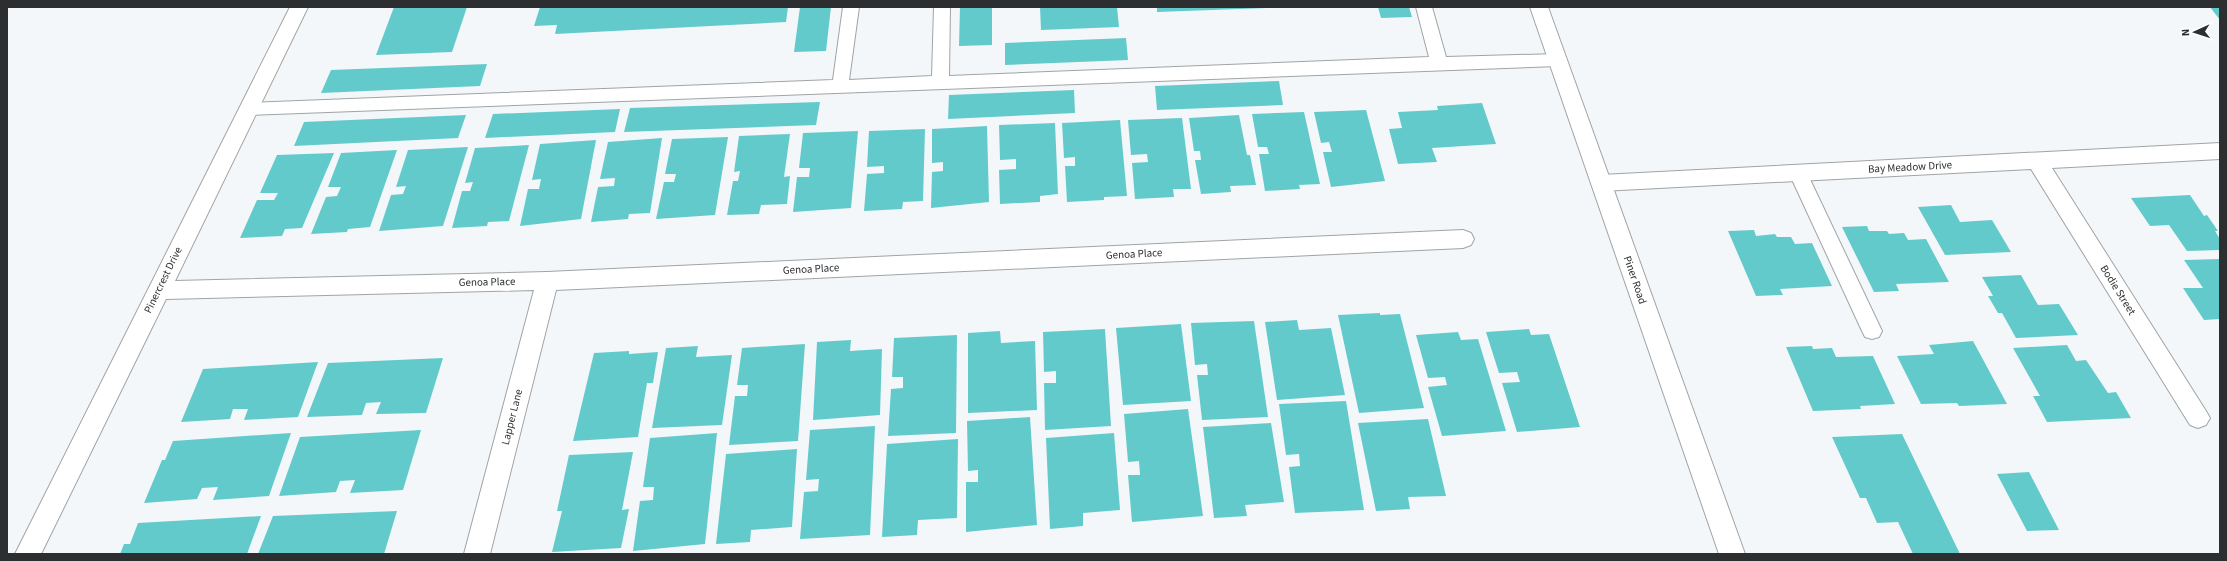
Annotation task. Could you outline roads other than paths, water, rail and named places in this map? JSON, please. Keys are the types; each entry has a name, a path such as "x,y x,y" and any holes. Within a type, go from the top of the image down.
{"street":[{"name":"Pinercrest Drive","path":"28,554 299,7"},
{"name":"Piner Road","path":"1539,7 1732,554"},
{"name":"Bay Meadow Drive","path":"1601,183 2220,152"},
{"name":"Bodie Street","path":"2037,161 2198,418"},
{"name":"Genoa Place","path":"158,290 547,281 1463,239"},
{"name":"Lapper Lane","path":"477,554 547,281"}],"lane":[{"path":"840,87 851,7"},
{"path":"940,83 942,7"},
{"path":"1424,7 1439,63"},
{"path":"248,110 1439,63 1558,60"},
{"path":"1798,173 1872,331"}]}
